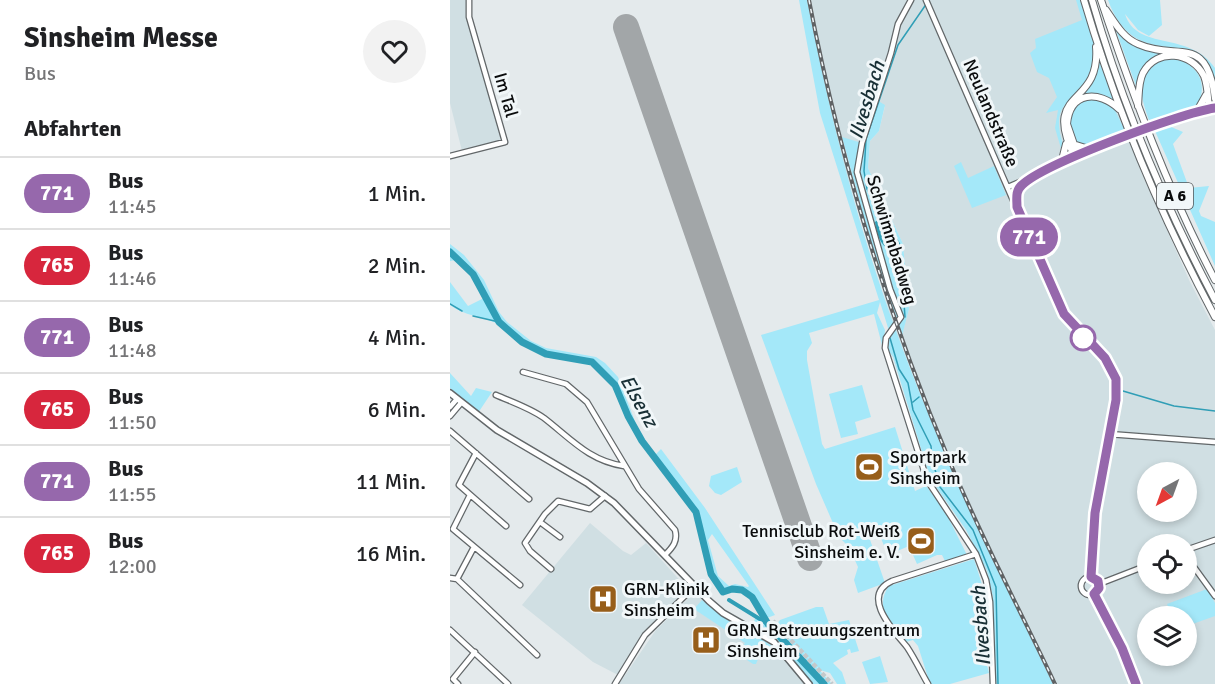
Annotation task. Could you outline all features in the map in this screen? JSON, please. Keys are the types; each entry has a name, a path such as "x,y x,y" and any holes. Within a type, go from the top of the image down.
{"highway":[{"path":"1084,0 1122,112 1168,221 1215,317"},
{"name":"A 6","path":"1092,0 1140,137 1180,230 1215,300"},
{"path":"1102,3 1125,35 1137,44 1182,51 1202,62 1211,75 1212,109"},
{"name":"A 6","path":"1102,3 1138,109 1166,177 1215,280"},
{"path":"1076,157 1062,122 1064,111 1088,86 1094,74 1097,62 1095,37"},
{"path":"1138,109 1140,84 1144,72 1151,63 1165,56 1181,56 1195,64 1204,76 1215,99"},
{"path":"1197,111 1212,93"},
{"path":"1061,164 1070,142 1067,120 1072,107 1081,99 1101,97 1109,100 1122,112"},
{"path":"1070,142 1092,150"}],"main road":[{"path":"450,393 513,441 605,496 629,515 694,587 723,613 774,642 809,684"}],"street":[{"name":"Im Tal","path":"450,156 505,142 469,17 469,0"},
{"name":"Schwimmbadweg","path":"911,0 898,24 891,53 867,124 857,172 890,289 902,317 886,338 885,348 918,455 927,480 976,554 990,602 993,684"},
{"name":"Neulandstraße","path":"927,1 1064,314 1105,358 1115,374 1117,389 1095,513 1091,577"},
{"path":"1017,207 1020,186 1037,176 1092,150 1197,111 1212,109"},
{"path":"1008,187 1037,176"},
{"path":"524,372 554,379 576,391 599,420 639,489 675,530 677,536 674,547 665,555"},
{"path":"496,395 543,418 578,448 596,458 624,466"},
{"path":"450,407 459,401"},
{"path":"450,416 459,401"},
{"path":"450,431 529,499"},
{"path":"1109,434 1215,442"},
{"path":"476,453 459,485 506,526"},
{"path":"470,495 453,529 519,585"},
{"path":"551,569 526,547 525,543 540,522 558,501 590,509 605,496"},
{"path":"540,522 560,537"},
{"path":"1197,546 1215,540"},
{"path":"457,579 474,547"},
{"path":"928,684 911,653 885,623 880,597 886,584 892,581 976,554"},
{"path":"1094,594 1099,584 1137,569"},
{"path":"1197,571 1215,596"},
{"path":"1094,594 1085,592 1082,586 1084,579 1091,577 1099,584"},
{"path":"450,578 457,579 537,655"},
{"path":"615,684 645,635 694,587"},
{"path":"1094,594 1122,648 1136,684"},
{"path":"450,630 508,684"},
{"path":"459,684 453,679 475,652"}],"shaded area":[{"path":"450,0 467,0 466,16 501,137 499,142 462,151 450,103"},
{"path":"799,0 807,0 856,206 881,288 912,374 990,552 1053,684 996,684 993,597 987,571 966,530 930,478 893,357 888,350 889,331 880,302 877,313 885,330 883,349 874,314 809,333 812,343 807,351 807,360 822,444 825,449 895,427 915,491 926,486 943,507 967,555 946,563 942,555 937,555 917,564 909,546 888,555 877,529 867,531 885,583 858,593 854,580 858,567 849,547 839,537 816,484 761,335 879,300 820,113"},
{"path":"807,0 1080,0 1142,174 1190,282 1215,330 1215,684 1053,684 959,486 894,327 844,166 822,77","holes":["885,106 879,131 870,141 868,168 903,244 909,309 902,335 869,236 842,138 862,143"]},
{"path":"1076,0 1080,0 1089,25 1096,60 1090,80 1063,108 1059,117 1059,130 1064,147 1062,152 1055,128 1058,110 1046,113 1057,97 1049,78 1037,72 1030,53 1036,48 1035,39 1082,20"},
{"path":"1108,0 1160,0 1162,25 1149,36 1138,30 1125,14 1131,26 1140,33 1152,38 1178,44 1204,56 1215,68 1215,81 1207,63 1195,54 1181,49 1150,44 1134,37 1120,23"},
{"path":"1115,28 1123,36 1165,54 1157,57 1136,86"},
{"path":"1169,56 1187,63 1198,74 1201,81 1201,97 1197,107 1150,123 1143,101 1144,76 1158,62"},
{"path":"1099,60 1114,101 1101,94 1082,95 1096,76"},
{"path":"1093,97 1113,106 1126,133 1086,146 1076,143 1068,124 1075,105"},
{"path":"875,99 885,105 879,131 870,141 868,168 903,244 909,309 902,336 869,236 842,137 862,143"},
{"path":"1169,126 1183,132 1173,144 1189,188 1209,186 1199,211 1201,216 1215,222 1215,266 1155,131"},
{"path":"961,162 968,178 994,166 1006,195 972,208 954,166"},
{"path":"883,219 898,246 894,250 886,248 879,238 875,222"},
{"path":"450,244 464,255 484,280 499,312 507,322 531,341 546,348 596,357 618,377 638,429 655,455 661,449 705,508 775,615 767,618 754,595 752,597 734,590 722,592 710,572 693,512 636,435 616,391 605,375 585,361 542,353 496,323 450,305 450,282 468,306 484,298 470,273 456,260 450,261","holes":["712,534 749,586 735,584 729,586 718,576 708,540"]},
{"path":"450,373 471,396 476,388 492,392 478,413 450,388"},
{"path":"862,385 871,417 855,422 858,434 841,438 829,394"},
{"path":"737,467 742,482 721,495 715,493 709,486 711,476"},
{"name":"GRN-Klinik Sinsheim","path":"590,523 631,555 646,543 686,587 685,593 648,629 618,675 593,662 522,605"},
{"path":"974,559 985,594 986,616 978,618 981,627 978,628 989,673 950,684 930,684 918,646 913,640 906,642 889,623 883,609 885,594 889,586"},
{"path":"1207,589 1215,603 1215,616 1197,622 1197,606 1168,606 1167,604 1197,594"},
{"name":"GRN-Betreuungszentrum Sinsheim","path":"692,595 697,595 720,616 752,631 778,650 804,684 619,684 656,630"},
{"path":"702,600 720,614 778,650 771,647 761,654 756,664 753,664 732,650 735,646 740,650 745,643 694,609"},
{"path":"816,607 823,607 829,624 849,620 859,651 851,653 850,649 847,650 848,654 833,663 842,672 846,684 837,684 830,673 820,670 785,632 832,684 811,684 786,650 753,624 756,616 772,630 780,620"},
{"path":"880,656 888,682 870,684 862,662"}],"waterway":[{"name":"Ilvesbach","path":"905,317 900,245 867,189 864,171 866,139 898,45 929,0"},
{"name":"Elsenz","path":"450,252 473,274 499,322 522,342 546,354 592,362 615,385 642,441 696,512 711,574 723,592 732,589 742,590 752,597 768,624 824,684"},
{"path":"450,304 462,311"},
{"path":"473,316 499,322"},
{"name":"Ilvesbach","path":"890,338 899,369 908,383 913,410 931,446 932,459 940,487 973,530 996,587 998,684"},
{"path":"1123,391 1174,406 1215,411"},
{"path":"913,402 919,397"},
{"path":"729,600 768,624"}],"runway":[{"path":"626,27 810,558"}],"tunnel":[{"path":"773,621 832,684"}],"railway":[{"path":"809,0 835,120 851,179 907,353 964,495 1055,684"}],"bus line":[{"name":"771","path":"1136,684 1130,664 1094,594 1099,588 1098,581 1091,577 1095,513 1116,400 1115,374 1110,364 1083,338 1059,306 1017,207 1017,193 1020,186 1027,181 1102,146 1176,118 1215,108"}],"place":[{"name":"Sportpark Sinsheim","path":"869,467"},
{"name":"Tennisclub Rot-Weiß Sinsheim e. V.","path":"921,541"},
{"name":"GRN-Klinik Sinsheim","path":"603,599"},
{"name":"GRN-Betreuungszentrum Sinsheim","path":"706,640"}]}
